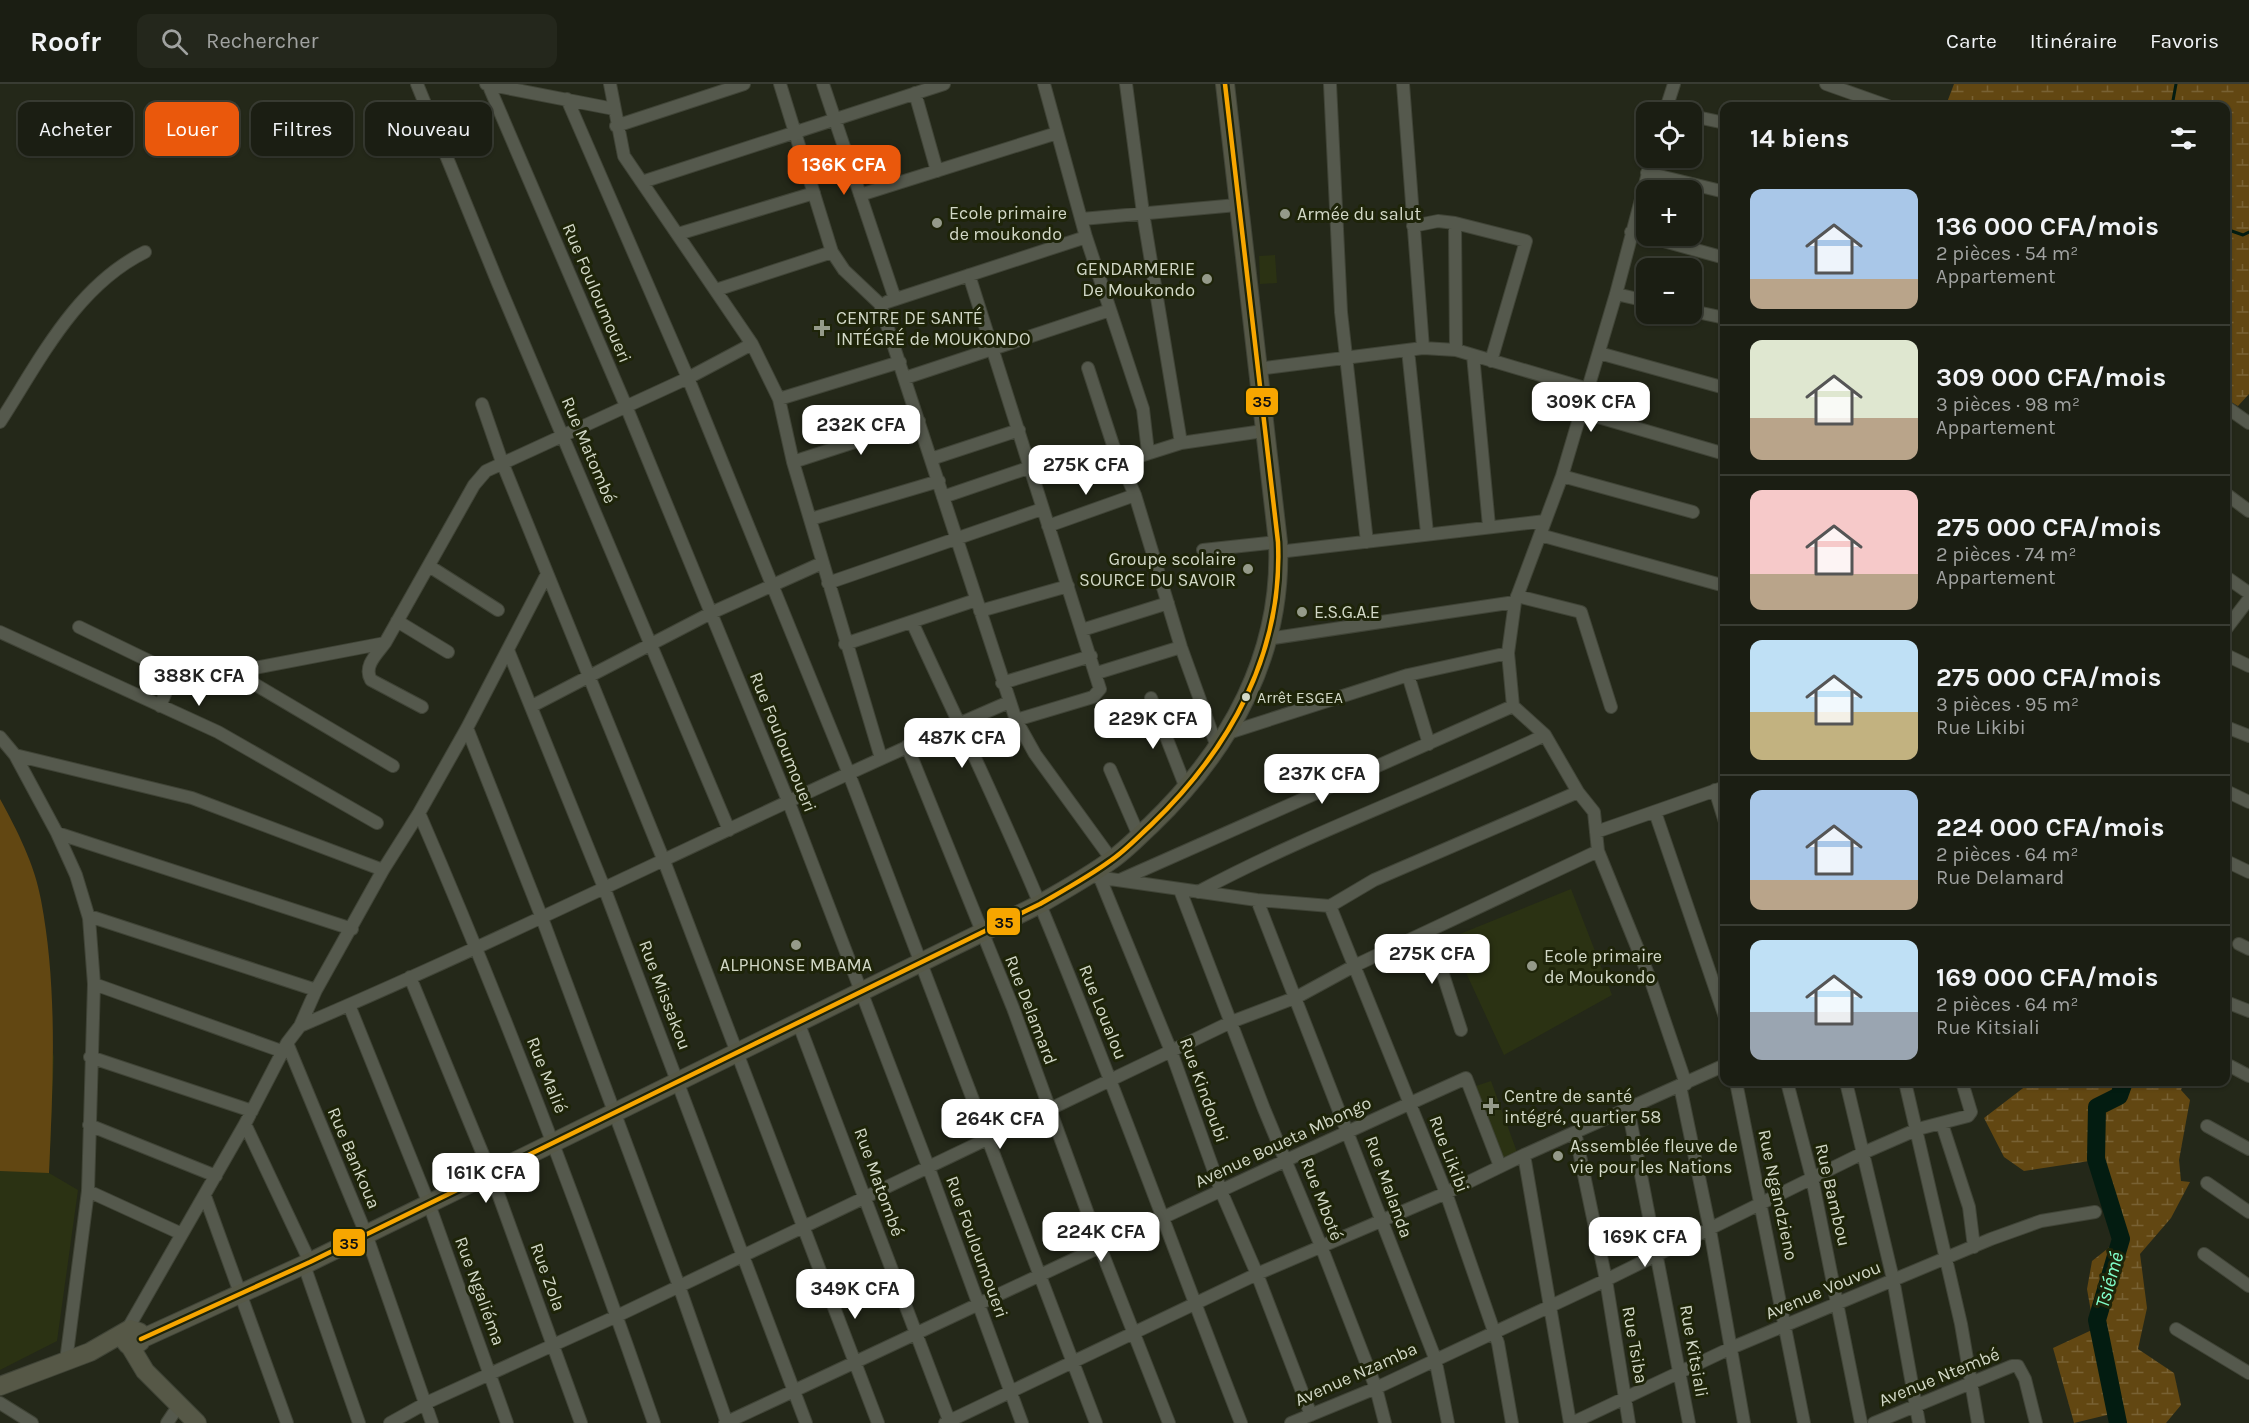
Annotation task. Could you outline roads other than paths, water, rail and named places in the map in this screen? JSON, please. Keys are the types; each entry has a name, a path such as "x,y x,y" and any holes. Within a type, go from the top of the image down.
{"main road":[{"path":"0,1386 133,1334 184,1318 242,1295 1095,877 1186,788 1223,740 1249,689 1267,639 1275,593 1278,547 1237,205 1225,84"},
{"path":"133,1334 145,1371 198,1423"}],"street":[{"name":"Rue Matombé","path":"417,84 498,283 564,434 729,831"},
{"path":"487,84 614,109"},
{"name":"Rue Fouloumoueri","path":"487,84 626,406 789,803 928,1166 1022,1423"},
{"path":"610,84 616,126 624,156 752,344 779,399 793,462 845,644 881,758"},
{"path":"616,126 744,84"},
{"path":"780,84 832,252 844,270 880,304 939,481 1002,683 1016,720 1035,754 1112,861"},
{"path":"823,84 895,299"},
{"path":"642,182 835,120 907,91 944,84"},
{"path":"1044,84 1086,237 1143,409 1148,452"},
{"path":"1126,84 1143,213 1181,443"},
{"path":"1330,84 1345,357 1368,542"},
{"path":"1403,84 1423,348"},
{"path":"1671,102 1674,84"},
{"path":"1826,84 1877,102"},
{"path":"907,91 937,171"},
{"path":"567,99 688,378 849,774 1096,1423"},
{"path":"1702,118 1720,122"},
{"path":"860,195 1057,133"},
{"path":"1649,168 1616,294 1562,476 1516,599 1508,653 1513,706 1545,735 1578,792 1594,812 1598,851 1652,984 1683,1085 1744,1423"},
{"path":"1647,173 1720,191"},
{"path":"678,234 813,193"},
{"path":"1082,219 1237,205"},
{"path":"1413,226 1438,221 1455,223 1526,241 1491,361"},
{"path":"1455,223 1456,350"},
{"path":"1631,232 1720,257"},
{"path":"880,304 1086,237"},
{"path":"0,422 55,336 97,284 121,264 145,252"},
{"path":"716,290 832,252"},
{"path":"969,275 1031,466 1042,509 1097,673 1100,689 1093,697 1016,720"},
{"path":"1616,294 1636,299"},
{"path":"905,378 1110,310"},
{"path":"1702,313 1720,317"},
{"path":"422,707 371,680 368,670 478,478 502,462 688,378 752,344"},
{"path":"1257,369 1423,348 1456,350 1588,388"},
{"path":"1408,350 1427,533"},
{"path":"1599,352 1720,387"},
{"path":"1473,355 1489,526"},
{"path":"779,399 900,362"},
{"path":"1088,368 1113,445 1135,495 1181,647 1223,740 1408,675 1508,653"},
{"path":"482,404 502,462 664,861 878,1423"},
{"path":"2230,410 2249,423"},
{"path":"1581,412 1720,453"},
{"path":"793,462 919,421"},
{"path":"931,459 1019,430"},
{"path":"1121,462 1181,443 1263,431"},
{"path":"943,497 1031,466"},
{"path":"1562,476 1693,512"},
{"path":"811,519 939,481"},
{"path":"1048,526 1135,495"},
{"path":"2230,497 2249,511"},
{"path":"828,583 1042,509"},
{"path":"1203,550 1368,542 1427,533 1545,521"},
{"path":"1540,536 1720,585"},
{"path":"532,706 711,614 822,563"},
{"path":"429,566 498,610"},
{"path":"133,1334 182,1234 245,1124 285,1048 300,1026 316,990 383,870 419,813 467,728 547,573"},
{"path":"2230,580 2249,593"},
{"path":"845,644 912,621 1068,586"},
{"path":"1267,639 1516,599 1581,612 1611,706"},
{"path":"2230,624 2249,599"},
{"path":"1082,630 1168,603"},
{"path":"397,621 448,652"},
{"name":"Rue Loualou","path":"912,621 1040,904 1110,1079 1161,1219 1241,1423"},
{"path":"79,627 174,673 189,676 234,672 385,643"},
{"path":"0,632 218,732 377,823"},
{"path":"1097,673 1181,647"},
{"name":"Rue Missakou","path":"508,650 605,890 806,1423"},
{"path":"1002,683 1091,656"},
{"path":"2230,657 2249,666"},
{"path":"234,672 393,766"},
{"path":"160,706 174,673"},
{"path":"1408,675 1430,744"},
{"path":"1151,699 1186,788"},
{"path":"300,1026 605,890 881,758 1009,702"},
{"path":"1120,880 1295,800 1430,744 1513,706"},
{"path":"467,728 615,1112 726,1423"},
{"path":"2230,729 2249,736"},
{"path":"1198,892 1545,735"},
{"path":"0,737 15,755 57,833 76,875 89,916 94,984 88,1125 88,1191 66,1361"},
{"name":"Rue Delamard","path":"907,746 1013,1008 1048,1109 1169,1423"},
{"path":"15,755 192,798 383,870"},
{"path":"1110,769 1139,836"},
{"path":"1596,832 1720,789"},
{"path":"1095,877 1257,900 1330,906 1374,880 1578,792"},
{"path":"2230,793 2249,802"},
{"path":"1655,812 1720,1002"},
{"name":"Rue Malié","path":"419,813 477,947 554,1143 654,1423"},
{"path":"57,833 352,929"},
{"path":"390,1423 426,1403 492,1375 617,1316 1110,1079 1232,1022 1297,997 1354,966 1598,851"},
{"path":"2230,863 2249,872"},
{"name":"Rue Kindoubi","path":"1095,877 1171,1051 1221,1191 1257,1274 1311,1415"},
{"name":"Rue Mboté","path":"1180,890 1264,1109 1288,1160 1376,1388 1385,1423"},
{"name":"Rue Malanda","path":"1257,900 1297,997 1435,1358 1448,1423"},
{"name":"Rue Likibi","path":"1330,906 1446,1193 1494,1331 1512,1423"},
{"path":"89,916 316,990"},
{"path":"1429,931 1461,1030"},
{"name":"Rue Zola","path":"410,977 491,1174 581,1423"},
{"path":"94,984 285,1048"},
{"path":"2230,1004 2249,1011"},
{"name":"Rue Ngaliéma","path":"349,1005 429,1204 492,1375 507,1423"},
{"name":"Rue Matombé","path":"798,1022 917,1332 948,1422"},
{"name":"Rue Bankoua","path":"285,1048 366,1234 432,1423"},
{"path":"90,1057 252,1111"},
{"path":"2230,1066 2249,1076"},
{"path":"948,1422 1257,1274 1446,1193 1500,1166 1720,1067"},
{"name":"Avenue Boueta Mbongo","path":"726,1423 856,1363 1040,1273 1466,1078 1500,1166"},
{"name":"Rue Ngandzieno","path":"1737,1086 1804,1423"},
{"name":"Rue Bambou","path":"1788,1086 1812,1178 1861,1423"},
{"path":"1847,1086 1893,1279 1919,1423"},
{"path":"1906,1086 1918,1129 1932,1204 1947,1258 1978,1423"},
{"name":"Avenue Nzamba","path":"1291,1423 1311,1415 1325,1417 1435,1358 1606,1280 1863,1153 1918,1129 1968,1116 1971,1112 1963,1086"},
{"name":"Rue Kitsiali","path":"1628,1108 1689,1423"},
{"path":"245,1124 307,1264 359,1423"},
{"path":"1942,1124 1969,1207 1974,1246"},
{"path":"88,1125 216,1176"},
{"path":"2208,1126 2249,1149"},
{"name":"Rue Tsiba","path":"1575,1132 1606,1280 1629,1423"},
{"path":"1524,1155 1571,1423"},
{"path":"2207,1183 2249,1212"},
{"path":"88,1191 182,1234"},
{"path":"205,1196 287,1423"},
{"name":"Avenue Vouvou","path":"1571,1423 1680,1374 1731,1348 1974,1246 2041,1221 2095,1212"},
{"path":"2204,1254 2249,1286"},
{"path":"2176,1329 2249,1373"},
{"name":"Avenue Ntembé","path":"1874,1423 2012,1366 2018,1366 2025,1379 2036,1423"},
{"path":"0,1403 32,1423"},
{"path":"167,1423 179,1405"}],"waterway":[{"name":"Tsiémé","path":"2173,102 2176,84"},
{"path":"2230,230 2243,235 2249,232"},
{"name":"Tsiémé","path":"2118,1423 2097,1320 2121,1239 2096,1159 2097,1107 2119,1096 2123,1086"}],"place":[{"name":"Armée du salut","path":"1285,214"},
{"name":"Ecole primaire de moukondo","path":"937,223"},
{"name":"GENDARMERIE De Moukondo","path":"1207,279"},
{"name":"CENTRE DE SANTÉ INTÉGRÉ de MOUKONDO","path":"822,328"},
{"name":"Groupe scolaire SOURCE DU SAVOIR","path":"1248,569"},
{"name":"E.S.G.A.E","path":"1302,612"},
{"name":"Arrêt ESGEA","path":"1246,697"},
{"name":"ALPHONSE MBAMA","path":"796,945"},
{"name":"Ecole primaire de Moukondo","path":"1532,966"},
{"name":"Centre de santé intégré, quartier 58","path":"1491,1106"},
{"name":"Assemblée fleuve de vie pour les Nations","path":"1558,1156"}]}
